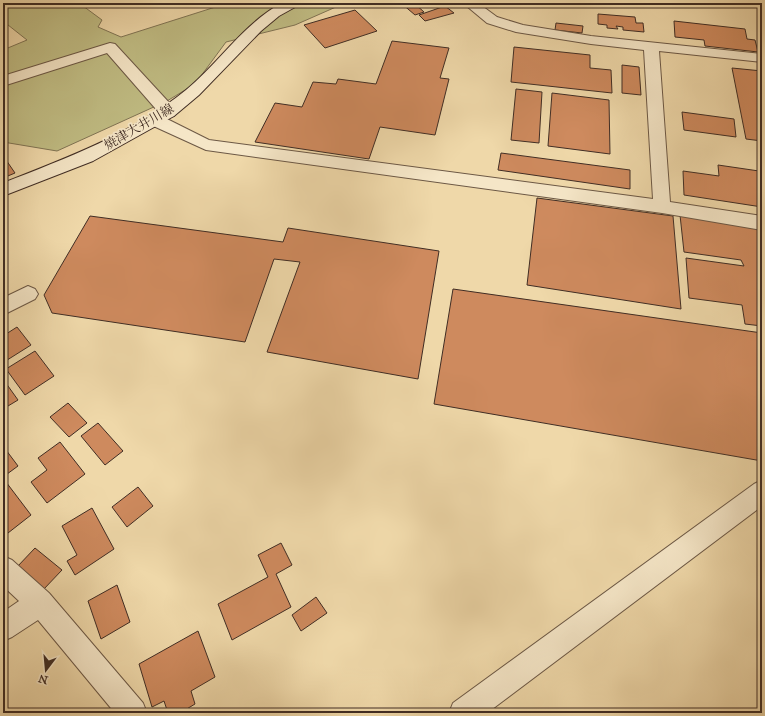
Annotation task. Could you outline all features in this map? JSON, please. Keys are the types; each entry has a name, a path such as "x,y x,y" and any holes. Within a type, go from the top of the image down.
{"main road":[{"name":"焼津大井川線","path":"3,190 87,157 162,116 193,92 256,28 274,13 292,3"}],"street":[{"path":"470,3 492,20 521,29 591,40 762,58"},
{"path":"651,46 662,207"},
{"path":"3,81 110,47 162,116 206,145 662,207 762,223"},
{"path":"3,308 28,294"},
{"path":"463,713 762,492"},
{"path":"3,569 40,602 133,713"},
{"path":"3,628 40,602"}],"shaded area":[{"path":"3,3 79,3 102,20 98,27 121,37 228,3 345,3 295,25 226,42 195,84 167,101 57,151 3,142 3,50 27,40 3,21"}],"building":[{"path":"401,3 414,3 424,12 415,15"},
{"path":"431,3 443,3 445,5 437,8"},
{"path":"445,6 454,13 425,21 419,15"},
{"path":"355,10 377,31 325,48 304,25"},
{"path":"598,14 635,17 636,23 643,23 644,32 623,30 623,27 616,26 618,29 607,28 607,25 598,24"},
{"path":"674,21 745,29 747,39 755,40 758,52 705,46 704,40 675,37"},
{"path":"556,23 583,26 582,33 555,30"},
{"path":"392,41 449,48 440,78 449,79 435,135 380,127 369,159 255,142 275,103 302,107 313,82 336,84 338,79 376,84"},
{"path":"514,47 590,55 590,68 611,70 612,93 511,82"},
{"path":"622,65 639,67 641,95 622,93"},
{"path":"732,68 762,71 762,141 746,139"},
{"path":"516,89 542,92 539,143 511,140"},
{"path":"552,93 609,100 610,154 548,146"},
{"path":"682,112 734,119 736,137 684,130"},
{"path":"501,153 630,170 630,189 498,170"},
{"path":"3,157 15,173 3,178"},
{"path":"718,165 759,171 762,189 762,207 684,195 683,171 719,176"},
{"path":"537,198 673,216 681,309 527,285"},
{"path":"680,215 762,226 762,326 745,324 742,305 689,298 686,258 744,266 741,260 684,252"},
{"path":"90,216 283,242 288,228 439,251 418,379 267,352 300,262 274,259 245,342 52,313 44,295"},
{"path":"453,289 762,333 762,461 434,404"},
{"path":"17,327 31,345 4,362 3,336"},
{"path":"35,351 54,376 25,395 6,369"},
{"path":"3,379 18,400 3,409"},
{"path":"68,403 87,423 69,437 50,417"},
{"path":"98,423 123,451 105,465 81,436"},
{"path":"60,442 85,474 47,503 31,482 47,470 38,458"},
{"path":"3,446 18,466 3,477"},
{"path":"6,482 31,515 8,533 3,526 3,485"},
{"path":"138,487 153,506 127,527 112,507"},
{"path":"92,508 114,549 75,575 67,561 77,555 62,526"},
{"path":"281,543 292,565 276,574 291,607 232,640 218,604 268,577 258,555"},
{"path":"35,548 62,570 43,590 17,567"},
{"path":"117,585 130,622 101,639 88,601"},
{"path":"316,597 327,613 301,631 292,615"},
{"path":"198,631 215,677 191,691 195,704 180,713 168,713 164,701 152,707 139,664"}]}
